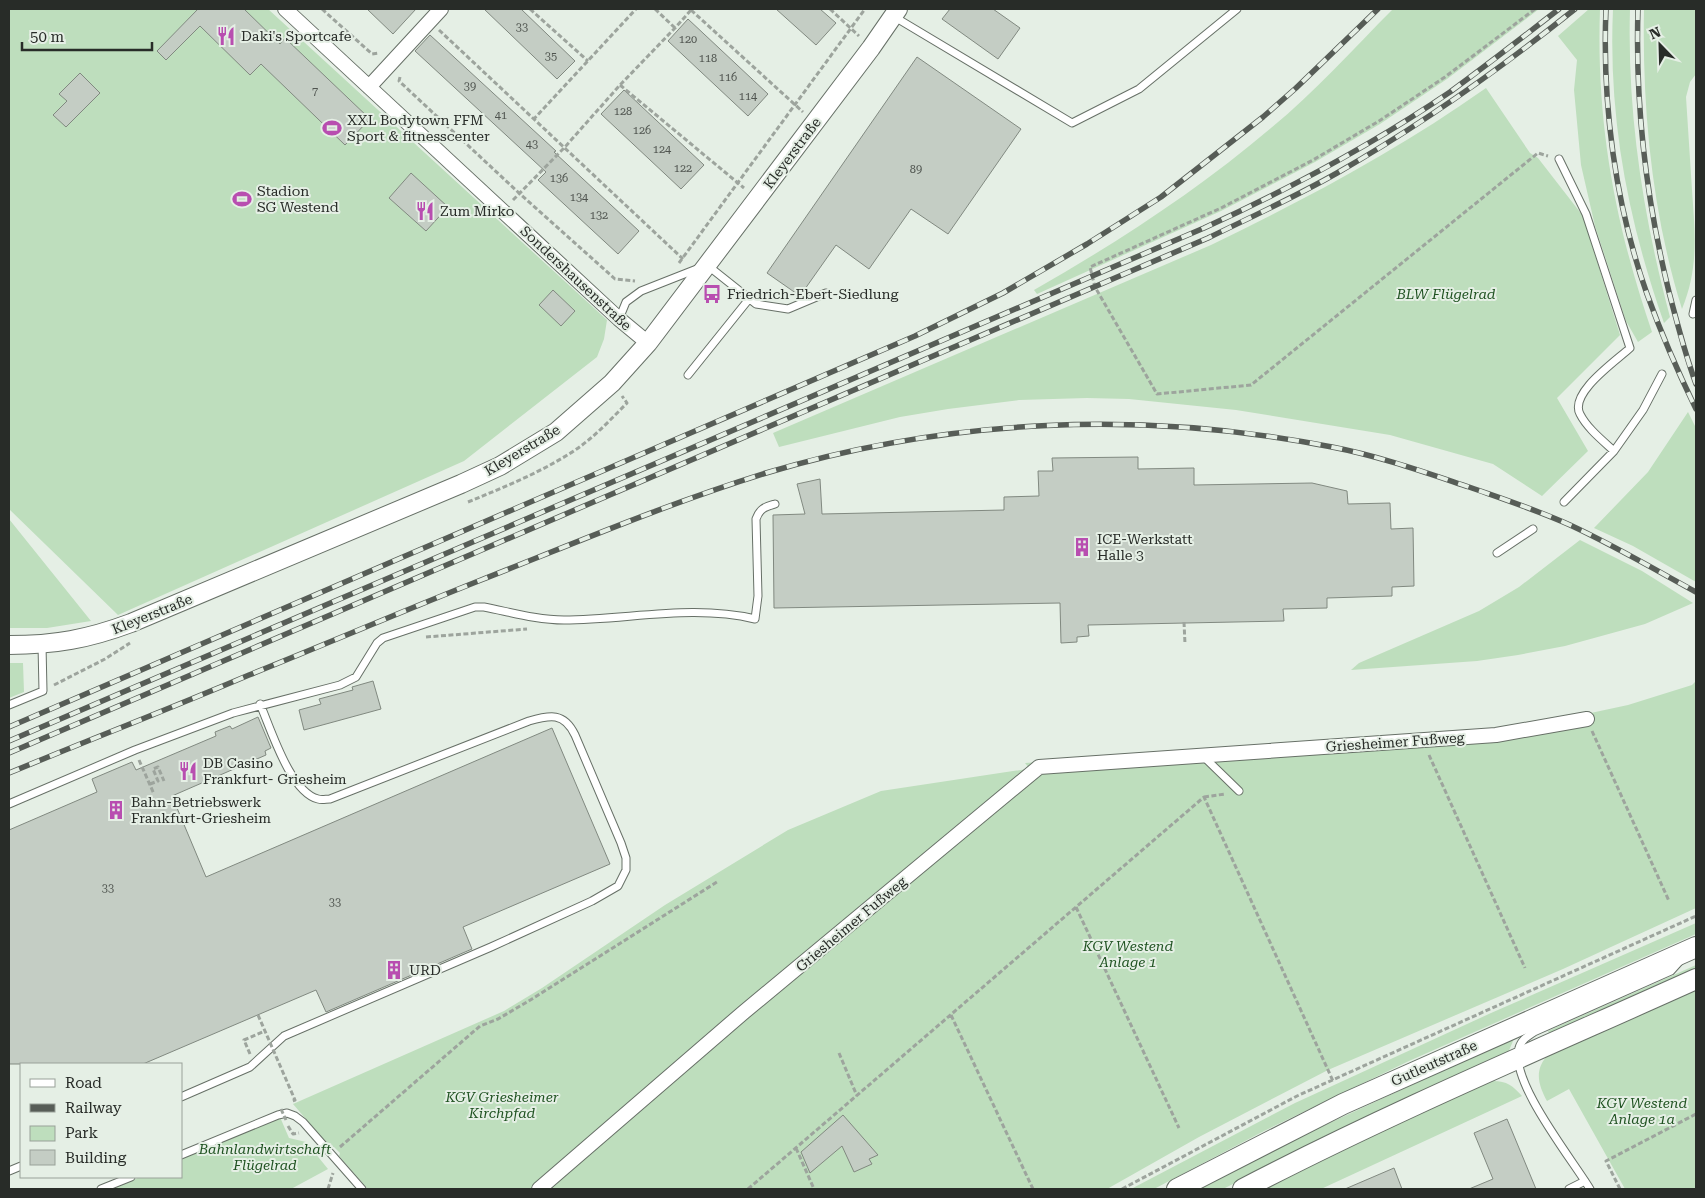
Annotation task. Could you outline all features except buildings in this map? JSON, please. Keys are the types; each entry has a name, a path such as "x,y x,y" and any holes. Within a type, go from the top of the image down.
{"main road":[{"name":"Gutleutstraße","path":"1177,1189 1344,1104 1694,948"},
{"path":"1243,1189 1390,1117 1696,979"}],"street":[{"name":"Sondershausenstraße","path":"285,9 619,319 648,343"},
{"path":"369,87 441,9"},
{"name":"Kleyerstraße","path":"9,645 42,645 71,641 101,634 131,623 500,466 556,432 612,383 648,343 871,48 896,12"},
{"name":"Griesheimer Fußweg","path":"539,1189 744,1012 1039,767 1496,735 1587,719"}],"lane":[{"path":"896,12 1072,123 1139,89 1237,9"},
{"path":"1559,159 1586,214 1630,348 1585,388 1578,401 1579,413 1592,430 1614,451"},
{"path":"619,319 626,302 641,291 707,265 756,304 788,309 826,293"},
{"path":"688,375 749,299"},
{"path":"1693,314 1696,300"},
{"path":"1564,502 1614,451 1643,410 1662,374"},
{"path":"9,804 135,750 233,712 348,682 356,677 377,643 384,638 475,607 484,607 548,620 660,613 719,612 755,619 758,596 756,519 759,511 766,506 776,504"},
{"path":"1497,553 1533,529"},
{"path":"9,705 43,691 42,645"},
{"path":"182,1097 250,1067 284,1036 491,947 592,901 618,886 626,870 626,858 621,843 575,735 571,727 560,718 546,716 529,721 330,798 320,800 302,789 292,776 260,704"},
{"path":"1203,756 1239,791"},
{"path":"1590,1189 1532,1099 1522,1079 1518,1059 1519,1047 1525,1038 1534,1032 1671,971 1694,948"},
{"path":"182,1155 278,1114 287,1113 295,1116 308,1128 362,1189"},
{"path":"101,1189 128,1178"},
{"path":"1569,1189 1585,1181"}],"path":[{"path":"322,9 372,54 388,50 400,65 399,81 615,280 639,282"},
{"path":"530,9 588,61"},
{"path":"533,120 636,9"},
{"path":"655,9 676,28"},
{"path":"502,210 564,148 620,85 676,28 691,9 815,122"},
{"path":"830,9 871,48"},
{"path":"674,268 683,259 865,9"},
{"path":"1535,9 1445,77 1379,121 1313,160 1221,208 1090,267 1091,277 1157,394 1251,385 1538,153 1559,159"},
{"path":"429,21 683,259"},
{"path":"620,85 757,199"},
{"path":"1184,622 1185,644"},
{"path":"405,631 419,638 531,628"},
{"path":"43,691 105,659 130,643"},
{"path":"1587,719 1669,901"},
{"path":"1423,741 1525,968"},
{"path":"150,784 158,781 153,769 158,767 164,781"},
{"path":"144,772 154,794"},
{"path":"748,1189 1204,797 1239,791"},
{"path":"1204,797 1333,1081"},
{"path":"332,1154 480,1026 498,1019 532,999 717,882"},
{"path":"1076,907 1179,1128"},
{"path":"1122,1189 1297,1096 1696,916"},
{"path":"258,1015 296,1100 292,1101"},
{"path":"951,1015 1033,1189"},
{"path":"248,1050 244,1040 265,1031"},
{"path":"839,1053 857,1096"},
{"path":"281,1109 286,1120"},
{"path":"1620,1189 1606,1161 1696,1114"},
{"path":"796,1148 814,1189"}],"green space":[{"name":"Stadion SG Westend","path":"9,9 268,9 607,320 604,339 597,357 464,461 118,615 9,509"},
{"path":"1393,9 1539,9 1447,79 1380,124 1315,162 1221,211 1037,294 1034,290 1127,234 1186,194 1243,151 1303,100"},
{"path":"1589,9 1600,9 1601,92 1611,173 1628,252 1652,332 1638,342 1626,321 1595,226 1581,165 1574,90 1577,60 1558,36"},
{"path":"1613,9 1630,9 1631,87 1634,126 1652,241 1670,317 1664,323 1640,246 1623,168 1617,129 1614,89"},
{"path":"1644,9 1696,9 1696,74 1690,82 1686,97 1695,250 1691,279 1682,309 1663,236 1651,160 1645,85"},
{"name":"BLW Flügelrad","path":"1486,88 1530,153 1538,158 1583,216 1620,335 1557,398 1588,451 1542,496 1493,464 1390,435 1236,410 1129,399 1019,400 948,409 900,417 779,447 773,433 1211,245 1283,209 1386,153"},
{"path":"1688,412 1696,428 1696,582 1633,546 1594,528 1648,472"},
{"path":"9,519 91,621 47,628 9,628"},
{"path":"1580,540 1642,571 1693,603 1645,624 1565,646 1477,661 1351,670 1359,663 1479,611 1519,587"},
{"path":"9,663 23,663 24,692 9,698"},
{"name":"KGV Westend Anlage 1","path":"1696,681 1696,908 1563,969 1328,1070 1199,1137 1107,1189 547,1189 757,1006 1002,803 1037,778 1025,763 1495,730 1628,705 1692,685"},
{"name":"KGV Griesheimer Kirchpfad","path":"1027,769 732,1017 532,1189 368,1189 339,1156 340,1153 334,1147 330,1147 293,1104 504,1011 542,988 665,905 788,830 881,791"},
{"path":"1696,923 1696,934 1409,1061 1264,1131 1154,1189 1131,1189 1295,1103 1491,1013"},
{"path":"1696,965 1696,970 1550,1036 1548,1031"},
{"name":"KGV Westend Anlage 1a","path":"1696,990 1696,1189 1625,1189 1569,1089 1547,1101 1540,1084 1540,1068 1546,1057"},
{"path":"1511,1039 1513,1041 1508,1053 1298,1151 1223,1189 1199,1189 1295,1139"},
{"path":"1493,1081 1509,1085 1522,1096 1321,1189 1261,1189 1376,1132"},
{"name":"Bahnlandwirtschaft Flügelrad","path":"280,1117 289,1138 306,1142 328,1169 291,1189 111,1189 138,1178 182,1178 182,1159"}],"railway":[{"path":"9,727 915,336 1003,293 1087,244 1161,197 1263,117 1378,9"},
{"path":"9,741 1236,213 1299,182 1391,130 1464,82 1559,9"},
{"path":"9,753 1208,238 1321,182 1399,136 1489,75 1575,9"},
{"path":"1606,9 1605,45 1609,117 1613,153 1627,225 1652,309 1696,409"},
{"path":"1638,9 1638,81 1648,187 1669,292 1696,384"},
{"path":"9,773 452,592 694,497 766,473 835,455 905,441 976,431 1047,426 1119,424 1261,435 1350,451 1418,470 1545,514 1633,557 1696,592"}],"place":[{"name":"Daki's Sportcafe","path":"226,36"},
{"name":"XXL Bodytown FFM Sport & fitnesscenter","path":"332,128"},
{"name":"Stadion SG Westend","path":"242,199"},
{"name":"Zum Mirko","path":"425,211"},
{"name":"Friedrich-Ebert-Siedlung","path":"712,294"},
{"name":"ICE-Werkstatt Halle 3","path":"1082,547"},
{"name":"DB Casino Frankfurt- Griesheim","path":"188,771"},
{"name":"Bahn-Betriebswerk Frankfurt-Griesheim","path":"116,810"},
{"name":"URD","path":"394,970"}]}
